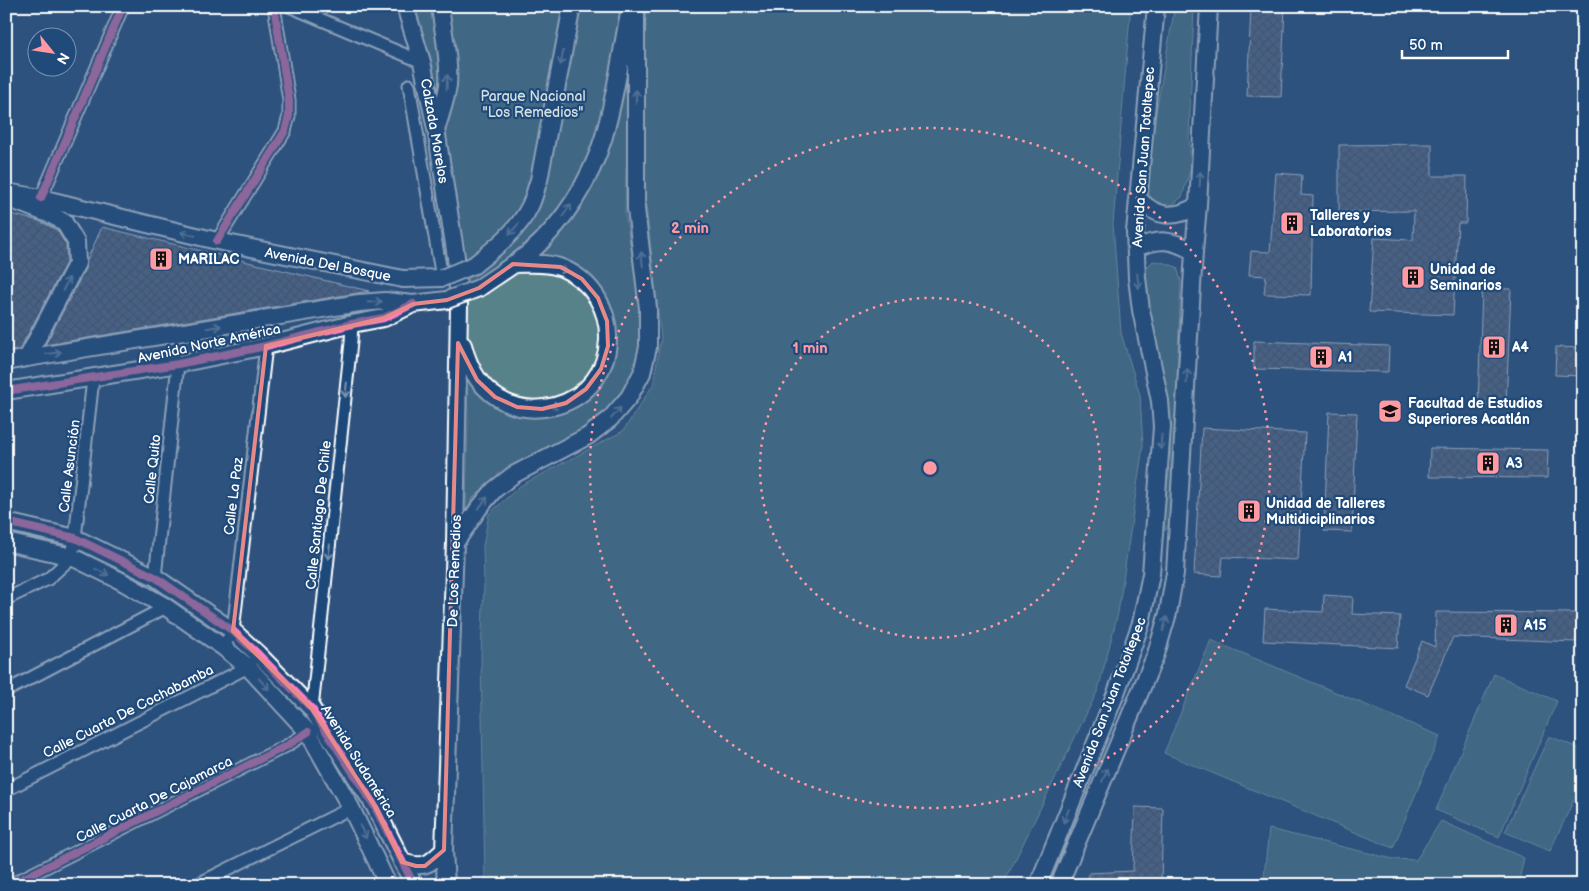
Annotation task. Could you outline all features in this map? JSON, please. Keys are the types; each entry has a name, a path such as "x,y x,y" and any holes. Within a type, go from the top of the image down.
{"main road":[{"name":"Calzada Morelos","path":"405,6 422,62 436,129 456,257"},
{"path":"436,129 448,84 440,6"},
{"name":"Avenida Norte América","path":"6,362 359,303 385,301 413,304 447,300 479,288 542,241 565,213 583,186 598,153 608,122 630,6"},
{"path":"455,543 494,490 513,475 588,436 610,419 629,398 642,373 648,347 648,308 636,209 636,6"},
{"name":"Avenida San Juan Totoltepec","path":"1038,885 1116,692 1141,623 1151,574 1162,427 1160,401 1141,310 1136,248 1137,198 1156,6"},
{"name":"Avenida San Juan Totoltepec","path":"1060,885 1156,654 1168,613 1175,573 1209,6"},
{"name":"Avenida Del Bosque","path":"6,192 41,198 218,241 404,279 442,278 474,265 516,228 530,206 539,180 571,8"},
{"path":"1137,198 1159,214 1173,215 1187,212 1198,205"},
{"path":"6,199 28,205 64,222 76,242 77,263 27,358"},
{"path":"1136,248 1150,242 1166,241 1181,244 1194,252"},
{"name":"De Los Remedios","path":"446,885 444,850 455,543 459,330 456,257"},
{"path":"459,330 466,358 477,380 495,397 517,407 542,409 566,403 586,389 601,369 608,346 607,321 598,298 582,280 561,267 536,263 513,264"},
{"name":"Avenida Norte América","path":"6,392 178,364 266,346 352,324 384,318 413,304"},
{"name":"Avenida Sudamérica","path":"6,522 75,538 155,577 233,631 312,709 374,805 414,885"},
{"name":"Avenida Sudamérica","path":"6,542 72,557 121,581 166,607 223,646 248,667 308,732 351,808 386,884"},
{"path":"402,862 416,866 425,866 444,850"}],"street":[{"path":"41,198 123,6"},
{"path":"218,241 284,131 289,116 289,100 274,6"},
{"path":"289,6 422,62"},
{"path":"409,85 442,278"},
{"name":"Calle Santiago De Chile","path":"312,709 352,342 352,324"},
{"name":"Calle La Paz","path":"223,646 233,631 266,346"},
{"name":"Calle Quito","path":"155,577 178,364"},
{"name":"Calle Asunción","path":"72,557 93,379"},
{"path":"6,599 48,579 72,557"},
{"path":"6,691 166,607"},
{"name":"Calle Cuarta De Cochabamba","path":"6,790 248,667 258,654"},
{"name":"Calle Cuarta De Cajamarca","path":"10,885 288,745 308,732"},
{"path":"196,885 351,808"}],"highlighted area":[{"path":"513,264 561,267 582,279 598,298 607,321 608,346 601,369 586,389 566,403 542,409 517,407 495,397 477,380 458,343 444,850 425,866 416,866 402,862 374,805 312,709 233,631 266,346 384,318 413,304 447,300 479,288"}],"green space":[{"name":"Parque Nacional \"Los Remedios\"","path":"413,6 632,6 625,84 629,139 625,215 641,304 642,353 633,374 617,402 602,416 588,427 508,471 473,498 466,510 468,421 466,339 435,89 424,37"},
{"path":"646,6 1128,6 1130,15 1113,224 1121,333 1140,395 1143,446 1118,613 1098,690 1003,885 485,885 481,655 484,585 483,546 489,514 520,486 623,431 653,385 661,338 647,215 641,126"},
{"path":"1175,6 1194,6 1189,137 1191,168 1182,197 1172,205 1161,207 1149,195 1149,152"},
{"path":"1153,261 1177,267 1181,281 1171,521 1165,531 1162,505 1171,464 1169,421 1142,272"},
{"path":"1211,640 1440,736 1393,848 1164,753"},
{"path":"1494,674 1557,701 1499,837 1436,810"},
{"path":"1549,736 1583,750 1583,780 1550,851 1505,832"},
{"path":"1441,821 1524,858 1518,885 1263,885 1269,829 1393,859 1416,860"}],"building":[{"path":"1251,6 1285,6 1281,97 1247,96"},
{"path":"1432,144 1432,176 1467,176 1466,223 1458,223 1453,315 1369,312 1374,238 1413,240 1414,211 1339,212 1339,145"},
{"name":"Talleres y Laboratorios","path":"1276,173 1302,175 1301,195 1313,196 1311,295 1264,294 1266,276 1249,275 1251,251 1270,252"},
{"path":"6,213 39,221 57,230 66,245 67,261 20,349 6,352"},
{"name":"MARILAC","path":"102,227 369,291 45,345 86,268 87,260"},
{"name":"A4","path":"1482,288 1511,289 1506,406 1478,405"},
{"name":"A1","path":"1254,341 1389,346 1388,372 1254,369"},
{"path":"1556,347 1583,348 1583,376 1555,375"},
{"path":"1329,412 1357,413 1352,532 1324,531"},
{"name":"Unidad de Talleres Multidiciplinarios","path":"1202,428 1305,433 1298,560 1223,557 1221,576 1194,574"},
{"name":"A3","path":"1430,448 1548,450 1547,478 1429,477"},
{"path":"1324,595 1353,597 1352,614 1400,616 1398,648 1263,641 1265,609 1323,612"},
{"name":"A15","path":"1436,612 1577,613 1576,642 1453,637 1428,695 1404,685 1422,641 1435,647"},
{"path":"1135,807 1163,808 1161,885 1088,885 1089,873 1133,871"}],"cycle path":[{"path":"41,198 123,6"},
{"path":"217,241 285,131 289,116 289,100 274,6"},
{"path":"6,391 178,364 266,346 352,324 384,318 413,304"},
{"path":"6,522 75,538 155,577 233,631 312,709 374,805 414,885"},
{"path":"10,885 288,745 308,732"}],"place":[{"name":"Talleres y Laboratorios","path":"1292,223"},
{"name":"MARILAC","path":"161,259"},
{"name":"Unidad de Seminarios","path":"1413,277"},
{"name":"A4","path":"1494,347"},
{"name":"A1","path":"1321,357"},
{"name":"Facultad de Estudios Superiores Acatlán","path":"1390,411"},
{"name":"A3","path":"1488,463"},
{"name":"Unidad de Talleres Multidiciplinarios","path":"1249,511"},
{"name":"A15","path":"1506,625"}]}
